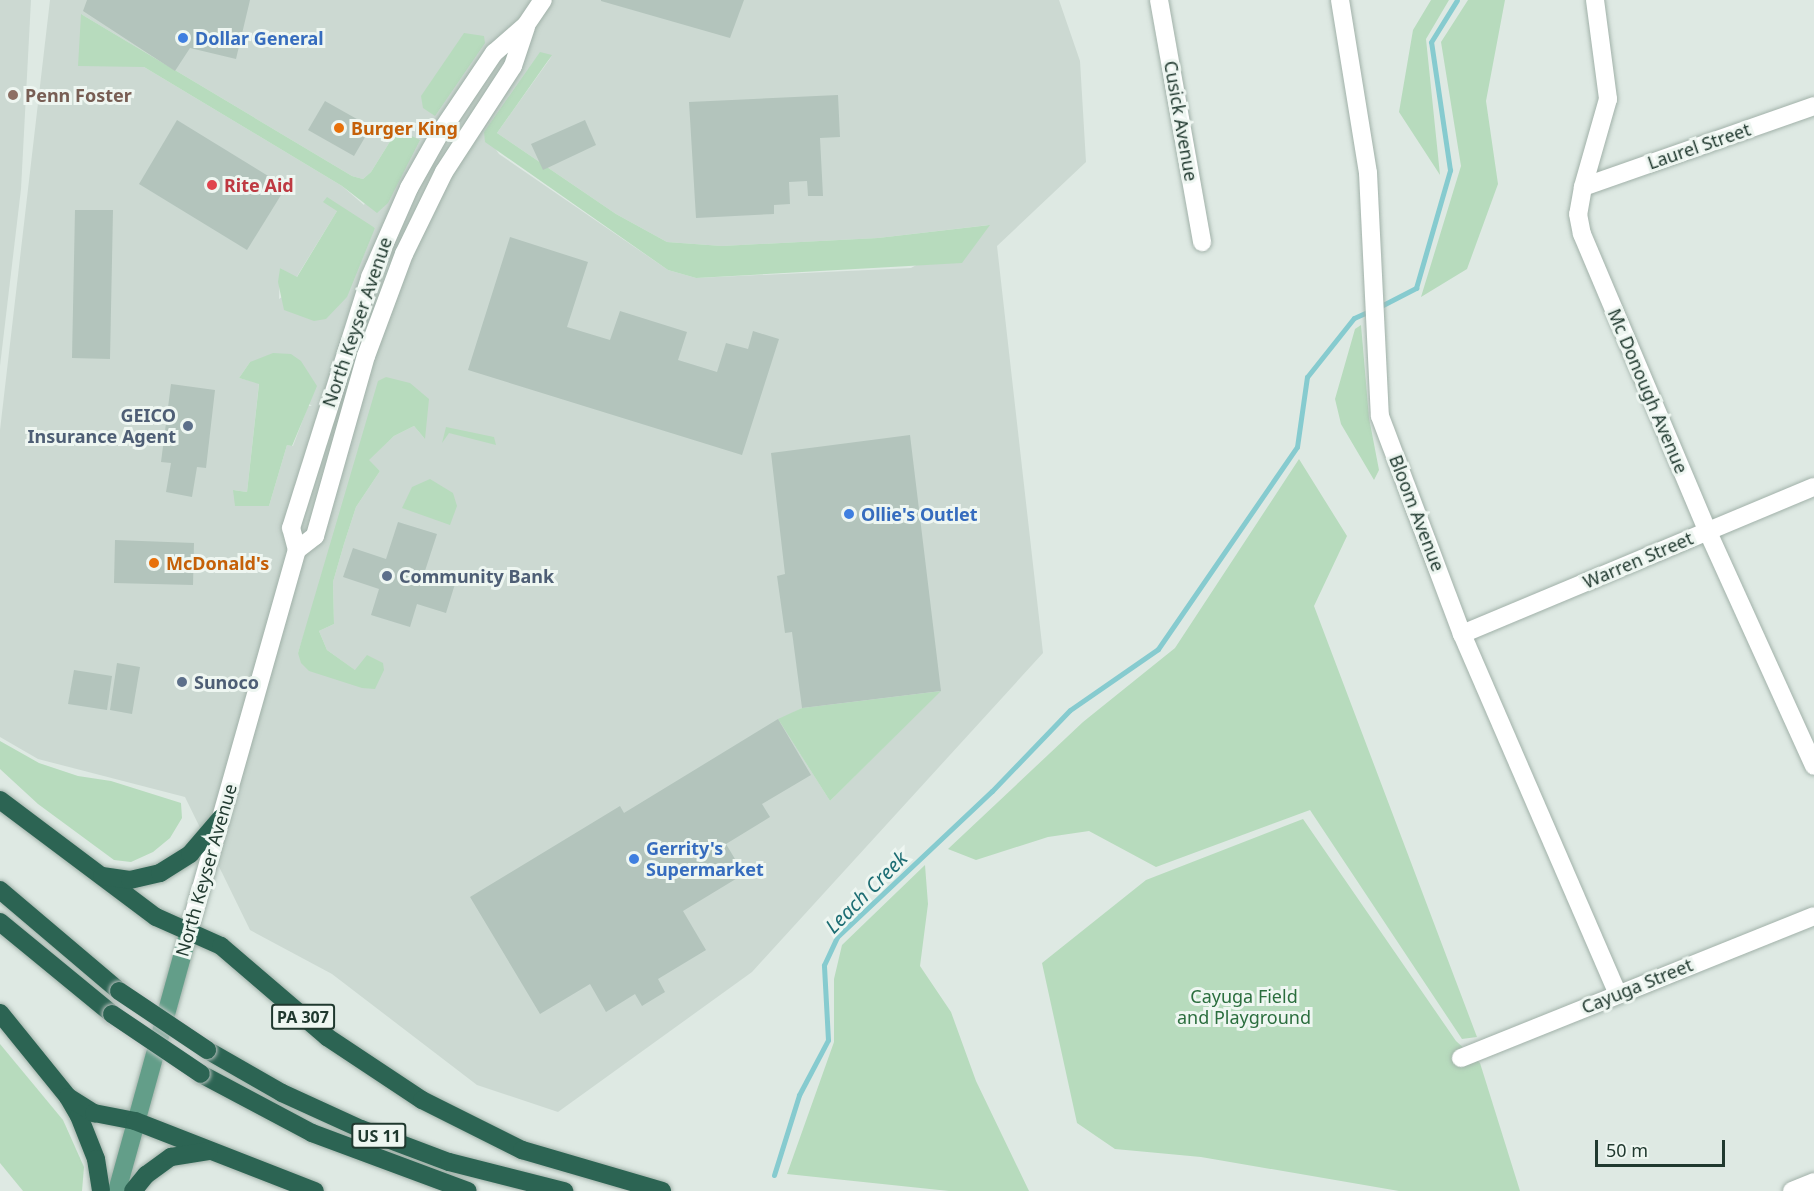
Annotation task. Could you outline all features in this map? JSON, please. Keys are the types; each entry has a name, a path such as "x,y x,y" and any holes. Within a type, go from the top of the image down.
{"highway":[{"path":"0,800 156,917 189,931"},
{"path":"99,876 130,880 160,873 190,854 221,818"},
{"name":"US 11","path":"0,890 119,991 207,1050 282,1093 379,1136 449,1162 564,1191"},
{"name":"US 11","path":"0,922 112,1014 201,1074 322,1138 468,1191"},
{"name":"PA 307","path":"189,931 221,945 327,1036 422,1100 543,1158 662,1191"},
{"path":"0,1013 68,1097 90,1142 100,1191"},
{"path":"68,1097 94,1113 135,1121 315,1191"},
{"path":"133,1191 146,1175 171,1158 211,1150"}],"main road":[{"name":"North Keyser Avenue","path":"117,1191 189,931"}],"street":[{"name":"North Keyser Avenue","path":"189,931 297,550 291,528 352,324 382,245 409,188 456,108 494,52 526,25 543,0"},
{"name":"Cusick Avenue","path":"1159,0 1202,242"},
{"name":"Bloom Avenue","path":"1340,0 1368,173 1380,416 1462,634 1618,994"},
{"name":"Mc Donough Avenue","path":"1595,0 1608,99 1583,187 1578,214 1582,234 1707,530 1814,766"},
{"name":"North Keyser Avenue","path":"297,550 315,536 366,356 408,244 444,172 513,66 526,25"},
{"name":"Laurel Street","path":"1583,187 1814,106"},
{"name":"Warren Street","path":"1462,634 1814,487"},
{"name":"Cayuga Street","path":"1461,1058 1814,916"},
{"path":"1792,1191 1814,1182"}],"shaded area":[{"name":"Penn Foster","path":"0,0 31,0 21,189 0,366"},
{"path":"50,0 1059,0 1080,61 1086,162 997,246 1043,653 752,972 558,1112 477,1085 332,974 250,930 185,797 38,759 0,737 0,430","holes":["81,14 352,176 363,179 371,172 394,135 364,205 342,186 144,67","552,56 497,133 616,214 667,242 722,246 878,238 989,225 911,268 696,278 668,270 499,154 484,132","337,211 375,228 367,243 279,299 280,268 296,278","250,362 312,406 308,406 293,446 287,445 269,506 233,490 247,492 259,383 239,378","386,377 425,439 414,426 394,436 368,460 380,471 356,507 344,544 333,582 334,624 319,631 327,650 356,671 298,653","940,691 830,801 779,720 802,708"]}],"green space":[{"path":"1431,0 1449,0 1426,39 1440,175 1399,112 1413,30"},
{"path":"1468,0 1505,0 1486,101 1498,184 1467,269 1421,297 1461,166 1441,42"},
{"path":"81,14 352,176 363,179 371,172 394,135 401,131 420,140 388,203 377,213 342,186 144,67 78,66"},
{"path":"464,33 484,36 485,43 435,116 423,108 421,96"},
{"path":"540,52 552,55 497,133 616,214 667,242 722,246 878,238 990,225 962,263 696,278 668,270 485,142 484,132"},
{"path":"327,197 375,228 347,297 326,319 314,321 284,310 278,282 280,268 297,277 337,211 323,202"},
{"path":"1361,325 1369,418 1379,470 1374,480 1341,424 1335,399 1355,329"},
{"path":"273,353 291,354 301,361 317,386 292,446 287,445 269,506 235,506 233,490 247,492 259,384 239,378 250,362"},
{"path":"386,377 410,383 429,399 425,439 414,426 394,436 369,460 380,471 356,507 344,544 333,582 334,624 319,631 327,650 355,670 367,655 383,663 384,670 375,689 362,688 309,671 301,663 298,653 378,381"},
{"path":"446,427 494,437 496,445 449,433 442,443"},
{"path":"1299,459 1347,536 1314,606 1477,1037 1462,1039 1310,810 1156,867 1089,831 1048,837 976,860 948,849 1083,722 1175,648"},
{"path":"430,479 453,493 457,506 450,525 402,508 412,487"},
{"path":"941,691 830,801 778,719 802,708"},
{"path":"0,741 39,763 78,776 111,781 181,803 182,818 170,838 153,852 131,862 114,860 38,804 0,769"},
{"name":"Cayuga Field and Playground","path":"1303,819 1456,1041 1480,1063 1520,1191 1399,1191 1201,1157 1115,1149 1077,1123 1042,963 1146,880"},
{"path":"925,865 928,904 920,966 951,1012 976,1081 1029,1191 949,1191 787,1174 834,1042 834,979 842,945"},
{"path":"0,1044 63,1120 84,1167 82,1191 23,1191 0,1163"}],"building":[{"name":"Dollar General","path":"87,0 250,0 236,59 190,48 175,71 83,11"},
{"path":"601,0 744,0 730,38 601,1"},
{"path":"838,95 840,137 820,138 823,196 808,196 807,181 789,182 790,204 774,205 774,214 696,218 689,102"},
{"name":"Burger King","path":"325,101 371,127 354,156 308,130"},
{"name":"Rite Aid","path":"177,120 286,187 247,250 139,184"},
{"path":"585,120 596,145 543,170 531,144"},
{"path":"75,210 113,210 110,359 72,358"},
{"path":"510,237 588,262 567,327 610,340 620,311 687,332 678,360 717,372 726,343 748,349 753,331 779,339 742,455 468,370"},
{"name":"GEICO Insurance Agent","path":"171,384 215,390 206,468 197,467 192,497 166,492 171,463 161,462"},
{"name":"Ollie's Outlet","path":"910,435 941,691 802,708 792,632 785,633 777,576 785,574 771,453"},
{"name":"Community Bank","path":"398,522 437,534 424,574 455,584 446,613 417,604 410,627 371,615 379,589 343,577 353,548 386,559"},
{"name":"McDonald's","path":"115,540 194,543 193,585 114,583"},
{"path":"117,663 140,667 132,714 110,710"},
{"path":"74,670 112,676 107,710 68,704"},
{"name":"Gerrity's Supermarket","path":"778,719 811,775 762,804 770,817 726,844 744,874 683,911 706,950 658,979 665,992 642,1006 635,994 606,1012 590,984 540,1014 470,897 620,806 624,813"}],"waterway":[{"path":"1379,307 1416,288 1450,170 1431,42 1457,0"},
{"name":"Leach Creek","path":"774,1175 799,1095 828,1040 824,965 837,937 992,791 1070,710 1158,649 1297,447 1307,377 1354,318 1370,311"}],"place":[{"name":"Dollar General","path":"183,38"},
{"name":"Penn Foster","path":"13,95"},
{"name":"Burger King","path":"339,128"},
{"name":"Rite Aid","path":"212,185"},
{"name":"GEICO Insurance Agent","path":"188,426"},
{"name":"Ollie's Outlet","path":"849,514"},
{"name":"McDonald's","path":"154,563"},
{"name":"Community Bank","path":"387,576"},
{"name":"Sunoco","path":"182,682"},
{"name":"Gerrity's Supermarket","path":"634,859"}]}
